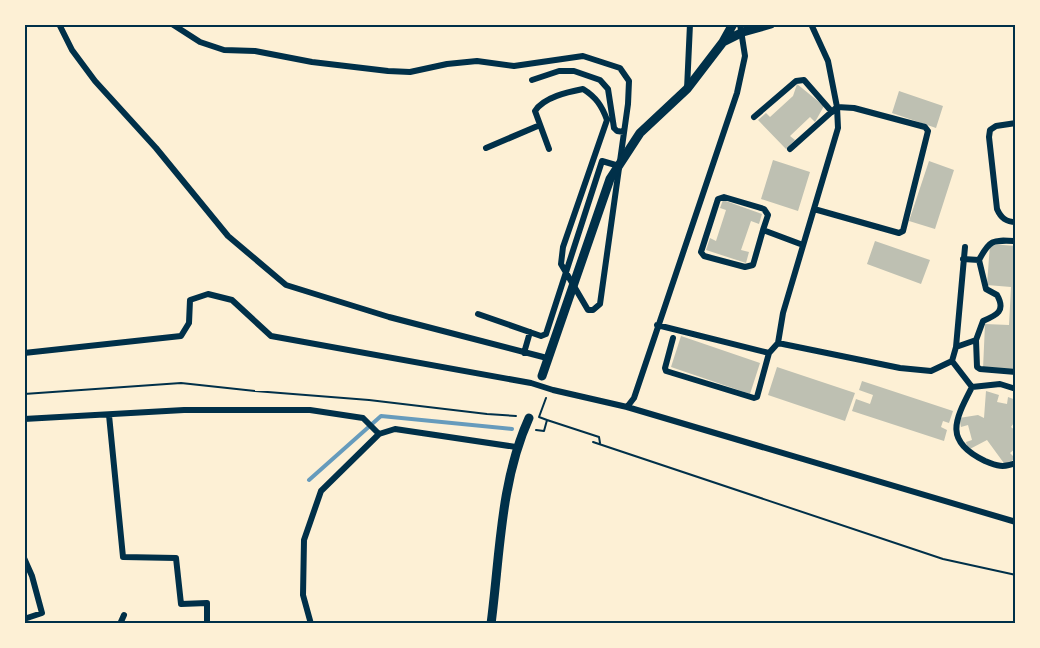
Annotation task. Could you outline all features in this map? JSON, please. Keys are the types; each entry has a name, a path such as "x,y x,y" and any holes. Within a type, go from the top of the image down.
{"street":[{"path":"59,24 72,50 95,81 156,148 228,236 286,285 389,317 547,358"},
{"path":"172,24 200,42 224,50 255,51 312,62 388,71 410,72 477,60 514,66 583,56 620,68 628,80 628,104 600,304 593,310 588,310 561,264 562,247 607,120 594,96 583,89 565,93 538,106 535,111 549,148"},
{"path":"687,89 690,24"},
{"path":"542,376 610,179 640,133 687,89 723,42 733,24"},
{"path":"723,42 741,28 771,24"},
{"path":"673,338 666,371 757,397 769,353 778,343 783,313 838,128 828,61 811,24"},
{"path":"627,407 634,398 737,93 745,56 741,28"},
{"path":"532,80 559,71 574,71 600,80 608,89 614,128 624,132"},
{"path":"754,117 801,79 834,109 864,111 925,128 928,131 903,231 900,233 814,209"},
{"path":"790,149 834,109"},
{"path":"1016,123 996,126 990,130 989,137 997,209 1001,218 1016,222"},
{"path":"486,148 540,125"},
{"path":"478,314 541,336 547,332 602,162 619,166"},
{"path":"721,197 764,209 768,215 763,230 753,265 745,267 704,256 701,252 718,199 721,197"},
{"path":"763,230 803,245"},
{"path":"1016,241 992,242 987,245 979,260 986,289 997,295 1002,307 1001,311 983,321 976,340 977,367 1016,372"},
{"path":"778,343 900,368 931,371 952,361 956,347 965,247"},
{"path":"963,259 979,260"},
{"path":"24,353 182,336 189,323 190,300 208,294 232,300 271,336 531,383 627,407 1016,522"},
{"path":"657,325 769,353"},
{"path":"524,353 530,332"},
{"path":"956,347 976,340"},
{"path":"952,361 972,387"},
{"path":"972,387 1000,384 1016,389"},
{"path":"972,387 957,416 956,430 960,444 966,451 995,465 1004,468 1016,463"},
{"path":"24,419 184,410 310,410 363,418 377,432"},
{"path":"109,415 123,557 176,558 181,604 207,603 207,624"},
{"path":"491,624 504,509 516,447 527,423"},
{"path":"311,624 303,595 304,540 321,491 377,432 395,429 516,447"},
{"path":"24,558 32,576 42,613 24,619"},
{"path":"120,624 123,615"}],"path":[{"path":"24,394 181,383 369,399 516,416"},
{"path":"553,390 548,394 539,417 599,437 600,444"},
{"path":"527,423 544,431 547,420"},
{"path":"593,442 943,559 1016,574"}],"building":[{"path":"797,84 824,106 815,122 810,117 790,136 795,140 786,149 758,120 766,113 770,117 793,96"},
{"path":"899,91 943,106 936,128 892,113"},
{"path":"773,160 810,172 798,211 761,199"},
{"path":"929,161 954,170 935,229 909,221"},
{"path":"723,200 762,214 759,224 751,221 741,250 749,252 746,263 706,250 710,238 716,241 726,210 720,208"},
{"path":"875,241 930,260 921,284 867,264"},
{"path":"990,244 1016,246 1016,329 1013,370 983,369 985,324 1009,325 1011,287 987,285"},
{"path":"681,336 760,363 750,394 671,367"},
{"path":"777,367 855,393 845,421 768,395"},
{"path":"862,381 953,411 949,423 943,421 941,427 947,430 944,441 852,411 856,399 870,404 873,395 859,390"},
{"path":"986,391 999,395 997,402 1007,404 1008,397 1016,400 1016,420 1011,427 1016,431 1016,448 1010,453 1015,458 1006,466 987,440 968,450 966,442 972,440 968,425 961,427 959,418 978,415 984,418"}],"waterway":[{"path":"309,480 381,416 512,429"}]}
